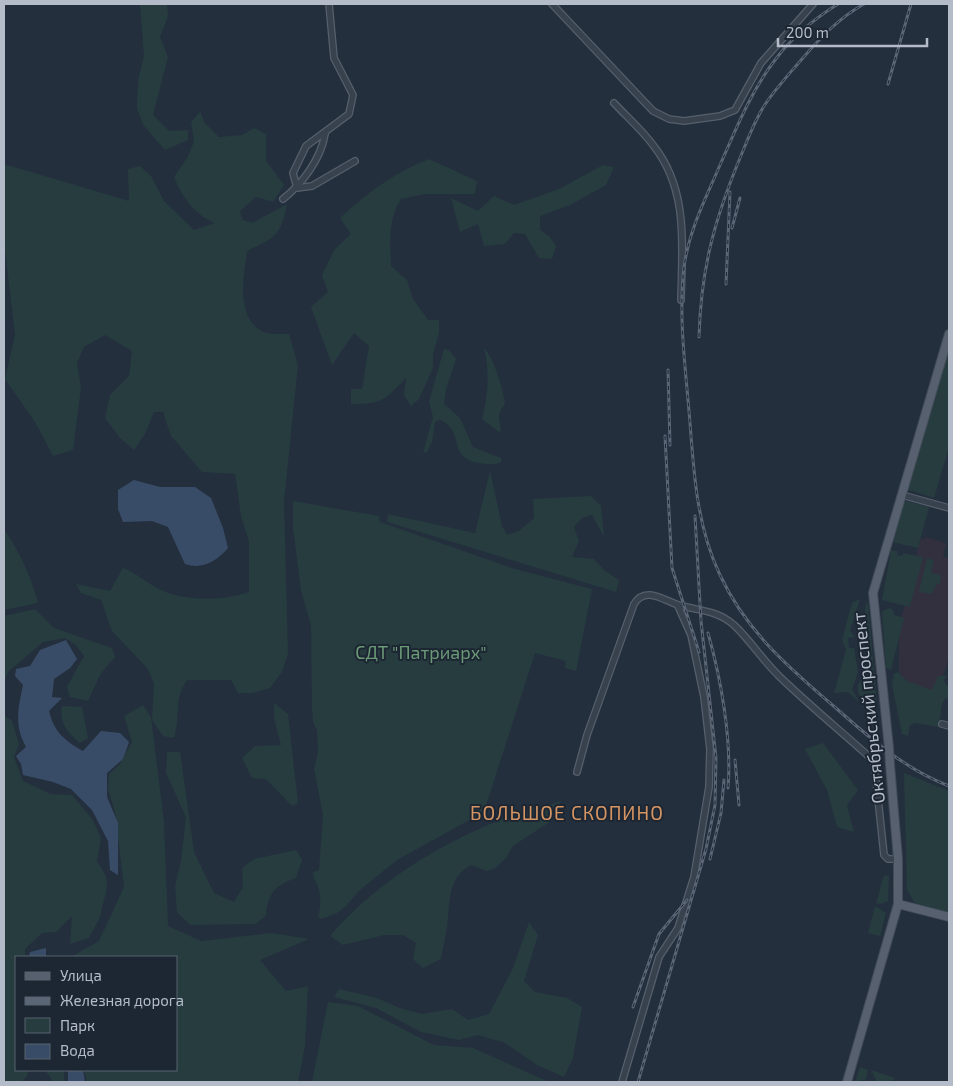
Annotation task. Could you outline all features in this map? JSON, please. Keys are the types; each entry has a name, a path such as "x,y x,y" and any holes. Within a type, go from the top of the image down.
{"main road":[{"name":"Октябрьский проспект","path":"847,1082 898,904 898,859 873,593 949,334"},
{"path":"898,904 949,917"}],"street":[{"path":"297,188 293,174 306,146 325,134 349,114 353,95 334,58 329,4"},
{"path":"552,4 653,111 669,119 684,121 720,116 734,110 761,63 813,4"},
{"path":"614,103 658,152 668,167 677,190 682,216 682,300"},
{"path":"283,199 297,188 323,147 325,134"},
{"path":"297,188 312,186 356,161"},
{"path":"902,495 949,508"},
{"path":"576,772 587,735 634,604 641,597 650,595 668,599 678,606 717,613 734,625 779,676 874,761 884,855 888,859 898,859"},
{"path":"622,1082 659,957 678,928 694,877 709,787 710,749 704,697 691,635 678,606"},
{"path":"942,724 949,726"}],"shaded area":[{"path":"925,537 946,543 943,557 949,559 949,657 937,694 917,688 901,677 899,671 899,629 918,548 921,538 924,539"}],"green space":[{"path":"140,4 167,4 168,16 160,37 168,57 153,115 169,131 188,130 188,140 165,150 144,126 137,109 138,80 144,56"},
{"path":"200,112 205,123 219,137 242,135 254,128 266,134 266,161 284,185 273,202 256,197 240,211 243,220 252,223 287,204 282,223 275,235 247,251 243,295 248,316 253,325 268,333 289,334 298,365 284,501 288,654 282,672 270,688 253,693 238,693 231,680 187,680 180,694 174,738 163,736 152,720 154,684 148,669 112,631 101,600 81,593 76,584 110,591 123,568 157,588 178,596 203,599 227,597 249,592 249,542 241,516 235,474 202,472 171,436 163,412 154,412 145,434 134,450 120,438 105,418 110,395 129,376 132,351 105,335 84,347 77,363 81,388 73,450 53,456 35,422 5,379 15,335 4,241 4,164 129,201 128,169 140,166 151,176 164,201 194,230 215,223 195,210 181,192 174,177 187,158 194,142 191,122"},
{"path":"429,159 477,181 475,194 425,194 401,199 392,223 390,240 391,266 407,280 413,299 428,320 439,320 439,333 433,354 433,368 419,399 411,406 404,395 406,378 388,396 377,402 351,404 351,389 362,389 369,346 354,333 332,365 311,307 328,292 322,275 335,249 351,234 340,218 382,184 405,170"},
{"path":"603,165 614,167 606,185 570,205 540,216 540,230 549,236 556,246 552,259 539,258 525,234 514,233 505,244 484,246 478,224 460,232 451,198 478,211 494,196 514,205 559,189"},
{"path":"484,348 494,366 504,398 505,404 500,414 501,431 499,432 482,419 486,402 487,384"},
{"path":"444,349 449,350 456,359 446,389 444,404 460,418 473,447 501,458 499,463 486,464 465,457 460,451 453,431 440,420 435,422 432,442 427,452 423,453 433,417 429,401"},
{"path":"945,357 949,358 949,447 934,498 906,489"},
{"path":"490,471 502,526 507,535 519,531 534,518 533,499 591,496 601,506 604,537 592,515 582,518 574,527 579,541 572,557 594,559 604,570 619,580 616,592 387,522 388,514 475,533"},
{"name":"СДТ \"Патриарх\"","path":"293,501 379,516 380,522 515,569 592,589 576,671 565,668 566,661 535,653 484,812 397,860 360,890 337,913 321,919 318,916 320,894 313,872 319,870 323,815 314,769 318,752 317,730 313,722 312,708 311,625 301,591 293,528"},
{"path":"906,501 929,507 918,548 892,542 903,503"},
{"path":"4,529 24,564 38,603 4,610"},
{"path":"891,550 897,551 897,555 901,556 904,553 923,557 910,607 882,600"},
{"path":"927,558 934,560 931,573 941,575 940,584 937,583 932,594 919,592"},
{"path":"860,599 850,630 855,637 848,638 849,648 854,648 858,672 852,690 860,703 848,692 834,693 846,650 842,640 852,603"},
{"path":"866,601 868,604 877,704 863,699 858,691 860,681 869,670 864,621"},
{"path":"890,608 893,610 894,615 904,618 891,670 886,668 882,611"},
{"path":"35,609 54,628 112,648 115,657 101,673 88,701 70,697 67,687 84,656 76,645 65,638 43,642 8,672 4,682 4,616"},
{"path":"898,672 907,681 932,690 938,676 946,676 944,680 946,685 949,686 949,699 945,698 942,704 939,727 915,723 910,725 908,736 902,734 892,684 894,674"},
{"path":"274,703 288,714 298,803 292,806 266,779 252,778 242,758 255,746 281,745 274,719"},
{"path":"143,705 151,717 164,822 168,926 201,941 271,933 309,939 260,960 286,991 308,986 305,1046 298,1082 87,1082 84,1071 178,1071 178,956 73,956 99,941 124,887 115,812 108,789 109,774 119,765 132,742 124,716"},
{"path":"62,706 82,707 88,738 80,743 71,735 63,722"},
{"path":"4,715 12,721 19,744 14,757 23,781 51,794 72,795 93,820 101,838 97,861 106,876 107,887 100,917 89,938 70,944 72,916 56,932 42,933 25,949 25,956 15,956 15,1071 29,1071 21,1082 4,1082"},
{"path":"823,743 858,790 847,805 854,832 837,827 827,790 805,749"},
{"path":"167,752 180,752 194,852 214,893 234,902 243,887 242,868 254,859 296,850 302,860 296,878 277,887 268,901 266,916 255,924 190,925 177,912 175,886 181,861 186,817 166,773"},
{"path":"904,773 949,791 949,913 915,903 907,890"},
{"path":"561,801 548,823 513,846 506,858 495,868 487,871 471,865 463,870 451,892 441,959 423,968 413,959 416,943 403,935 384,935 343,945 330,936 381,888 439,849 491,824"},
{"path":"884,875 889,876 888,901 880,904 876,903"},
{"path":"875,906 886,913 880,936 868,933"},
{"path":"529,922 538,935 524,981 535,992 567,998 582,1007 573,1058 564,1077 537,1065 505,1043 478,1035 459,1040 421,1032 376,1008 334,997 339,989 377,998 400,1008 422,1014 452,1009 468,1020 489,1014 513,968"},
{"path":"328,1002 358,1006 434,1045 473,1048 549,1082 312,1082"},
{"path":"860,1067 868,1070 866,1079 855,1082"},
{"path":"871,1070 895,1079 887,1082 877,1082"},
{"path":"46,1071 64,1071 64,1082 53,1082"}],"water":[{"path":"134,480 160,487 195,487 211,498 223,528 228,548 209,563 191,566 185,564 168,527 152,521 123,522 118,509 118,490"},
{"path":"66,640 77,659 70,668 54,679 52,697 62,698 49,711 57,730 83,751 101,731 120,733 129,742 123,759 107,773 107,797 118,823 118,875 110,870 108,841 92,810 71,789 53,782 23,775 21,764 16,756 26,747 18,724 23,685 15,676 16,669 30,666 40,650"},
{"path":"46,948 46,956 29,956 30,952"},
{"path":"68,1071 83,1071 85,1082 68,1082"}],"railway":[{"path":"838,4 796,36 766,72 744,111 732,138 699,214 686,253 682,286 682,325 698,501 706,538 720,575 743,614 756,631 786,664 876,743 918,771 949,786"},
{"path":"699,337 700,312 710,246 723,203 755,122 775,91 816,43 838,22 864,4"},
{"path":"888,84 911,4"},
{"path":"726,284 730,192"},
{"path":"732,228 740,198"},
{"path":"668,370 670,445"},
{"path":"665,436 672,568 699,652"},
{"path":"638,1082 706,849 715,805 716,758 701,621 695,516"},
{"path":"708,633 717,670 727,730 728,788"},
{"path":"735,760 739,805"},
{"path":"710,859 721,813 724,780"},
{"path":"633,1007 659,934 687,900"}],"district":[{"name":"БОЛЬШОЕ СКОПИНО","path":"567,813"}]}
